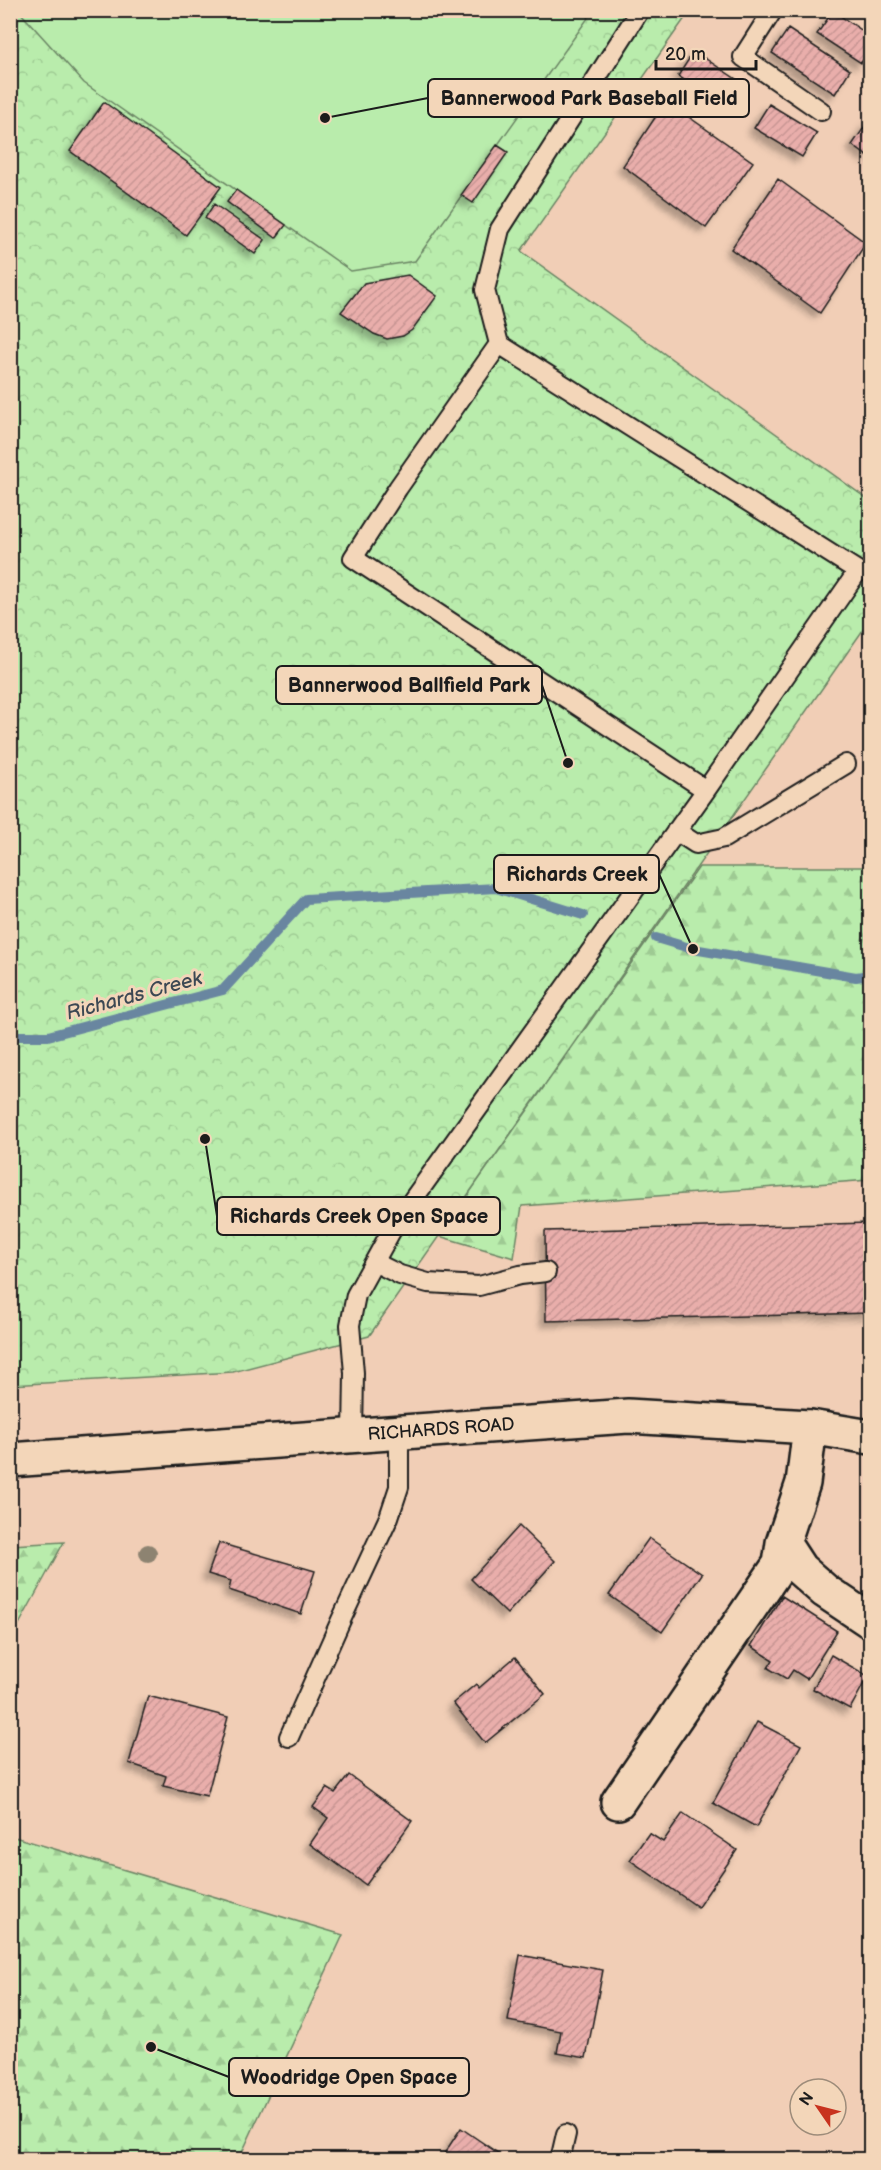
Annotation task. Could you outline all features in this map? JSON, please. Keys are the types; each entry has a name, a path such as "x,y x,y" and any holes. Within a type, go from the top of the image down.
{"main road":[{"name":"RICHARDS ROAD","path":"10,1460 628,1416 810,1427 868,1433"},
{"path":"618,1802 780,1564 783,1543 803,1483 810,1427"},
{"path":"783,1543 800,1569 825,1591 870,1621"}],"lane":[{"path":"353,1435 354,1373 350,1325 356,1295 376,1263 394,1226 706,790 858,571 498,344 485,290 500,229 640,10"},
{"path":"773,10 744,57 821,111"},
{"path":"498,344 353,558 706,790"},
{"path":"676,831 696,844 724,838 846,764"},
{"path":"376,1263 400,1275 428,1283 479,1286 520,1275 546,1272"},
{"path":"289,1737 340,1620 389,1517 399,1487 399,1433"},
{"path":"560,2160 566,2134"}],"green space":[{"path":"11,11 690,11 521,251 870,501 870,620 369,1336 233,1372 11,1385"},
{"path":"19,11 593,11 415,261 351,271 84,83"},
{"path":"699,867 870,867 870,1180 522,1206 514,1258 439,1236"},
{"path":"64,1542 11,1639 11,1545"},
{"path":"11,1836 343,1935 239,2159 11,2159"}],"building":[{"path":"833,11 870,36 870,49 861,63 817,34"},
{"path":"788,29 850,70 835,94 772,53"},
{"path":"694,51 736,79 720,103 678,76"},
{"path":"666,101 753,162 706,228 623,166"},
{"path":"104,102 221,187 186,235 70,151"},
{"path":"769,104 817,133 802,157 754,128"},
{"path":"870,119 870,158 852,145"},
{"path":"497,145 508,152 473,203 461,195"},
{"path":"778,179 866,243 820,313 731,249"},
{"path":"236,190 286,225 276,238 227,202"},
{"path":"214,204 265,240 255,254 205,218"},
{"path":"408,275 437,296 412,330 403,336 387,339 374,334 341,312 364,283"},
{"path":"870,1223 870,1313 546,1321 545,1231"},
{"path":"519,1526 555,1561 507,1614 471,1579"},
{"path":"649,1538 702,1574 662,1632 609,1595"},
{"path":"219,1543 315,1571 301,1614 229,1590 231,1581 208,1574"},
{"path":"782,1596 837,1631 807,1679 793,1670 787,1679 768,1668 773,1660 751,1646"},
{"path":"831,1655 868,1676 850,1709 813,1689"},
{"path":"515,1657 545,1694 485,1743 453,1703 476,1684 479,1688"},
{"path":"148,1696 228,1717 207,1796 163,1786 166,1776 129,1763"},
{"path":"757,1722 801,1745 756,1827 713,1803"},
{"path":"349,1775 412,1821 366,1885 310,1844 328,1818 313,1807 327,1788 335,1793"},
{"path":"683,1813 737,1850 698,1907 630,1860 649,1833 663,1842"},
{"path":"520,1955 603,1970 586,2058 557,2053 561,2031 508,2021"},
{"path":"461,2128 508,2160 440,2160"}],"waterway":[{"name":"Richards Creek","path":"10,1036 48,1036 223,990 306,899 496,888 583,915"},
{"name":"Richards Creek","path":"656,938 693,949 856,977 870,975"}],"place":[{"name":"Bannerwood Park Baseball Field","path":"325,118"},
{"name":"Bannerwood Ballfield Park","path":"568,763"},
{"name":"Richards Creek","path":"693,949"},
{"name":"Richards Creek Open Space","path":"205,1139"},
{"name":"Woodridge Open Space","path":"151,2047"}]}
